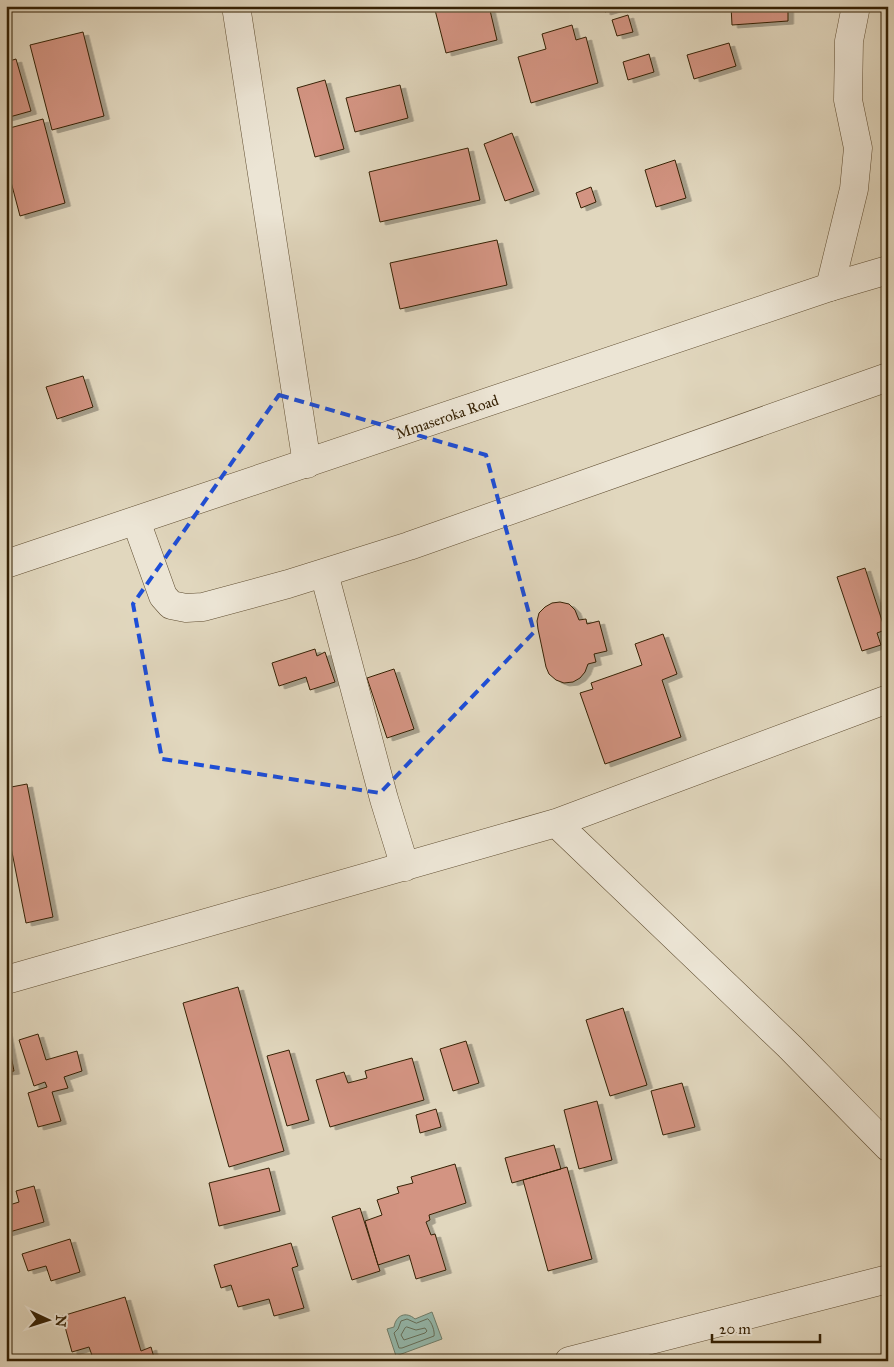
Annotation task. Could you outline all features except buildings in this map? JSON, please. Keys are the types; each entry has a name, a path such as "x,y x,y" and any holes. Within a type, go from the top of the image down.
{"street":[{"path":"236,6 307,464"},
{"path":"830,288 854,189 858,148 848,100 849,41 856,6"},
{"name":"Mmaseroka Road","path":"6,564 888,270"},
{"path":"136,521 163,596 171,604 186,608 203,607 409,546 888,377"},
{"path":"324,572 384,799 405,868"},
{"path":"6,980 405,868 556,823 888,699"},
{"path":"556,823 782,1041 888,1147"},
{"path":"569,1361 888,1278"}],"highlighted area":[{"path":"279,395 486,455 534,632 380,793 162,759 133,604"}],"water":[{"path":"432,1312 442,1339 396,1356 387,1329 394,1327 399,1317 408,1315 415,1319"}]}
